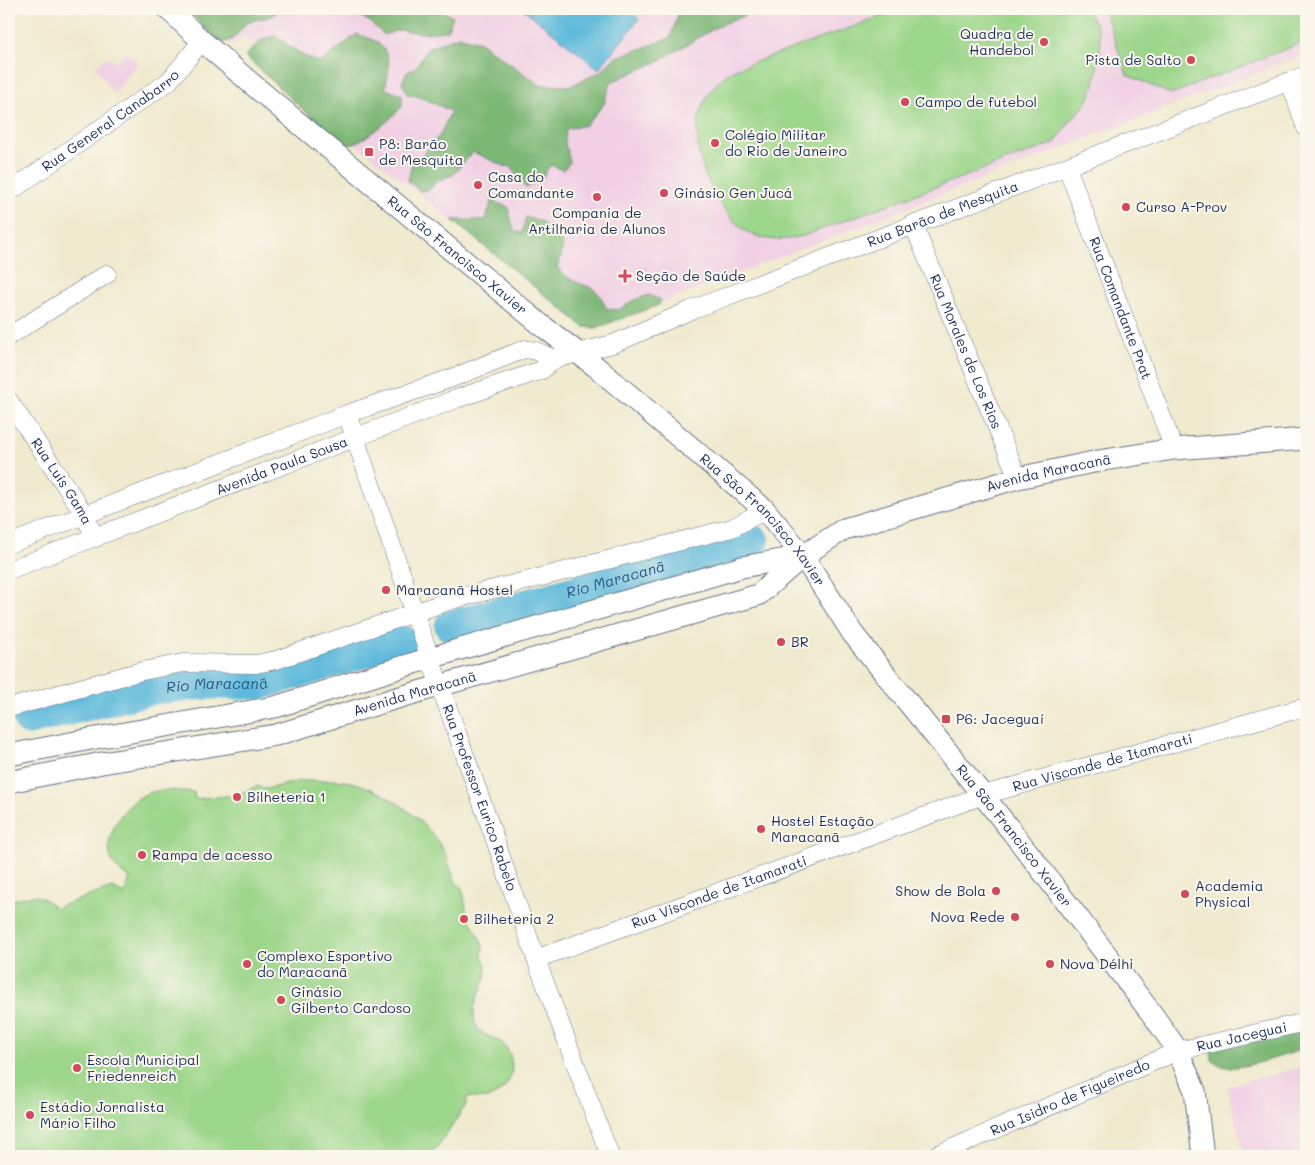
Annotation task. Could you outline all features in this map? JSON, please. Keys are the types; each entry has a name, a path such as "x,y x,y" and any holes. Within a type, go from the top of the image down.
{"main road":[{"name":"Rua São Francisco Xavier","path":"168,9 202,41 532,318 578,352 765,510 803,556 853,634 983,795 1155,1018 1178,1051 1195,1091 1203,1156"},
{"name":"Avenida Maracanã","path":"9,782 102,763 276,734 439,685 758,595 803,556 844,530 1018,478 1098,460 1174,449 1306,439"},
{"name":"Avenida Maracanã","path":"9,755 275,707 430,658 742,567 803,556"}],"street":[{"name":"Rua General Canabarro","path":"9,192 169,82 202,41"},
{"name":"Rua Barão de Mesquita","path":"578,352 613,344 691,310 1298,78"},
{"path":"1298,78 1306,128"},
{"name":"Rua Comandante Prat","path":"1067,167 1174,449"},
{"name":"Rua Morales de Los Rios","path":"913,224 1018,478"},
{"path":"9,336 106,274"},
{"name":"Avenida Paula Sousa","path":"9,544 347,414 452,378 525,349 536,351 554,359"},
{"name":"Avenida Paula Sousa","path":"9,570 460,397 542,370 554,359 578,352"},
{"path":"452,378 460,397"},
{"name":"Rua Luis Gama","path":"9,401 84,516 96,538"},
{"name":"Rua Professor Eurico Rabelo","path":"347,414 439,685 536,959 610,1156"},
{"path":"9,708 138,672 184,663 256,664 276,660 455,599 732,528 765,510"},
{"name":"Rua Visconde de Itamarati","path":"536,959 983,795 1306,708"},
{"name":"Rua Jaceguai","path":"1178,1051 1306,1022"},
{"name":"Rua Isidro de Figueiredo","path":"934,1156 1178,1051"}],"shaded area":[{"name":"Colégio Militar do Rio de Janeiro","path":"193,9 1306,9 1306,54 596,328 584,327 574,320 452,220 258,67 260,48 243,36 234,45 226,42"},
{"path":"126,52 138,62 114,95 95,66 109,56 115,63"},
{"path":"1306,1066 1306,1156 1244,1156 1227,1086"}],"green space":[{"path":"187,9 280,9 272,16 247,22 233,39 223,43 212,36"},
{"path":"347,9 440,9 453,17 447,31 423,33 399,30 384,35 369,21"},
{"path":"680,9 762,9 722,24 657,62 611,82 604,104 586,125 566,129 565,143 570,162 563,170 551,165 542,179 526,188 517,178 512,167 504,166 473,152 453,175 438,180 429,190 420,191 408,181 412,163 420,158 440,135 451,111 407,94 402,83 406,73 415,68 428,48 458,36 480,42 540,85 570,86 602,71 614,58 670,38"},
{"path":"902,9 1085,9 1098,29 1101,45 1095,80 1090,96 1055,143 803,236 772,239 760,237 743,229 719,201 703,167 698,149 700,114 707,98 717,83 733,70"},
{"name":"Pista de Salto","path":"1104,9 1306,9 1306,28 1299,44 1171,94 1127,75"},
{"path":"357,34 374,41 383,49 389,65 385,89 402,95 402,107 378,129 351,145 337,141 245,56 263,39 275,36 304,56 320,63"},
{"path":"492,201 508,207 514,231 522,233 526,217 542,222 563,243 557,267 572,280 594,289 606,308 618,310 634,300 649,295 661,300 659,305 596,328 584,327 452,220 485,220"},
{"name":"Complexo Esportivo do Maracanã","path":"336,780 361,785 397,803 428,829 445,854 454,879 461,887 468,916 481,940 483,948 482,954 486,966 486,974 474,1009 475,1022 483,1034 501,1042 510,1054 512,1062 510,1076 503,1089 494,1096 487,1098 468,1097 466,1105 431,1156 9,1156 9,901 34,896 44,899 55,908 112,888 124,894 130,878 113,863 109,843 112,832 123,813 131,804 148,793 165,790 194,792 195,799 236,795 257,786 266,789 300,781"},
{"path":"1306,1030 1306,1048 1289,1054 1254,1064 1233,1067 1222,1066 1212,1060 1211,1049"}],"water":[{"path":"523,9 626,9 639,19 599,69"}],"waterway":[{"name":"Rio Maracanã","path":"450,626 754,541"},
{"name":"Rio Maracanã","path":"29,720 153,689 206,684 262,684 403,641"}],"place":[{"name":"Quadra de Handebol","path":"1044,42"},
{"name":"Pista de Salto","path":"1191,60"},
{"name":"Campo de futebol","path":"905,102"},
{"name":"Colégio Militar do Rio de Janeiro","path":"715,143"},
{"name":"P8: Barão de Mesquita","path":"369,152"},
{"name":"Casa do Comandante","path":"478,185"},
{"name":"Ginásio Gen Jucá","path":"664,193"},
{"name":"Compania de Artilharia de Alunos","path":"597,197"},
{"name":"Curso A-Prov","path":"1126,207"},
{"name":"Seção de Saúde","path":"625,276"},
{"name":"Maracanã Hostel","path":"386,590"},
{"name":"BR","path":"781,642"},
{"name":"P6: Jaceguaí","path":"946,719"},
{"name":"Bilheteria 1","path":"237,797"},
{"name":"Hostel Estação Maracanã","path":"761,829"},
{"name":"Rampa de acesso","path":"142,855"},
{"name":"Show de Bola","path":"996,891"},
{"name":"Academia Physical","path":"1185,894"},
{"name":"Nova Rede","path":"1015,917"},
{"name":"Bilheteria 2","path":"464,919"},
{"name":"Complexo Esportivo do Maracanã","path":"247,964"},
{"name":"Nova Délhi","path":"1050,964"},
{"name":"Ginásio Gilberto Cardoso","path":"281,1000"},
{"name":"Escola Municipal Friedenreich","path":"77,1068"},
{"name":"Estádio Jornalista Mário Filho","path":"30,1115"}]}
